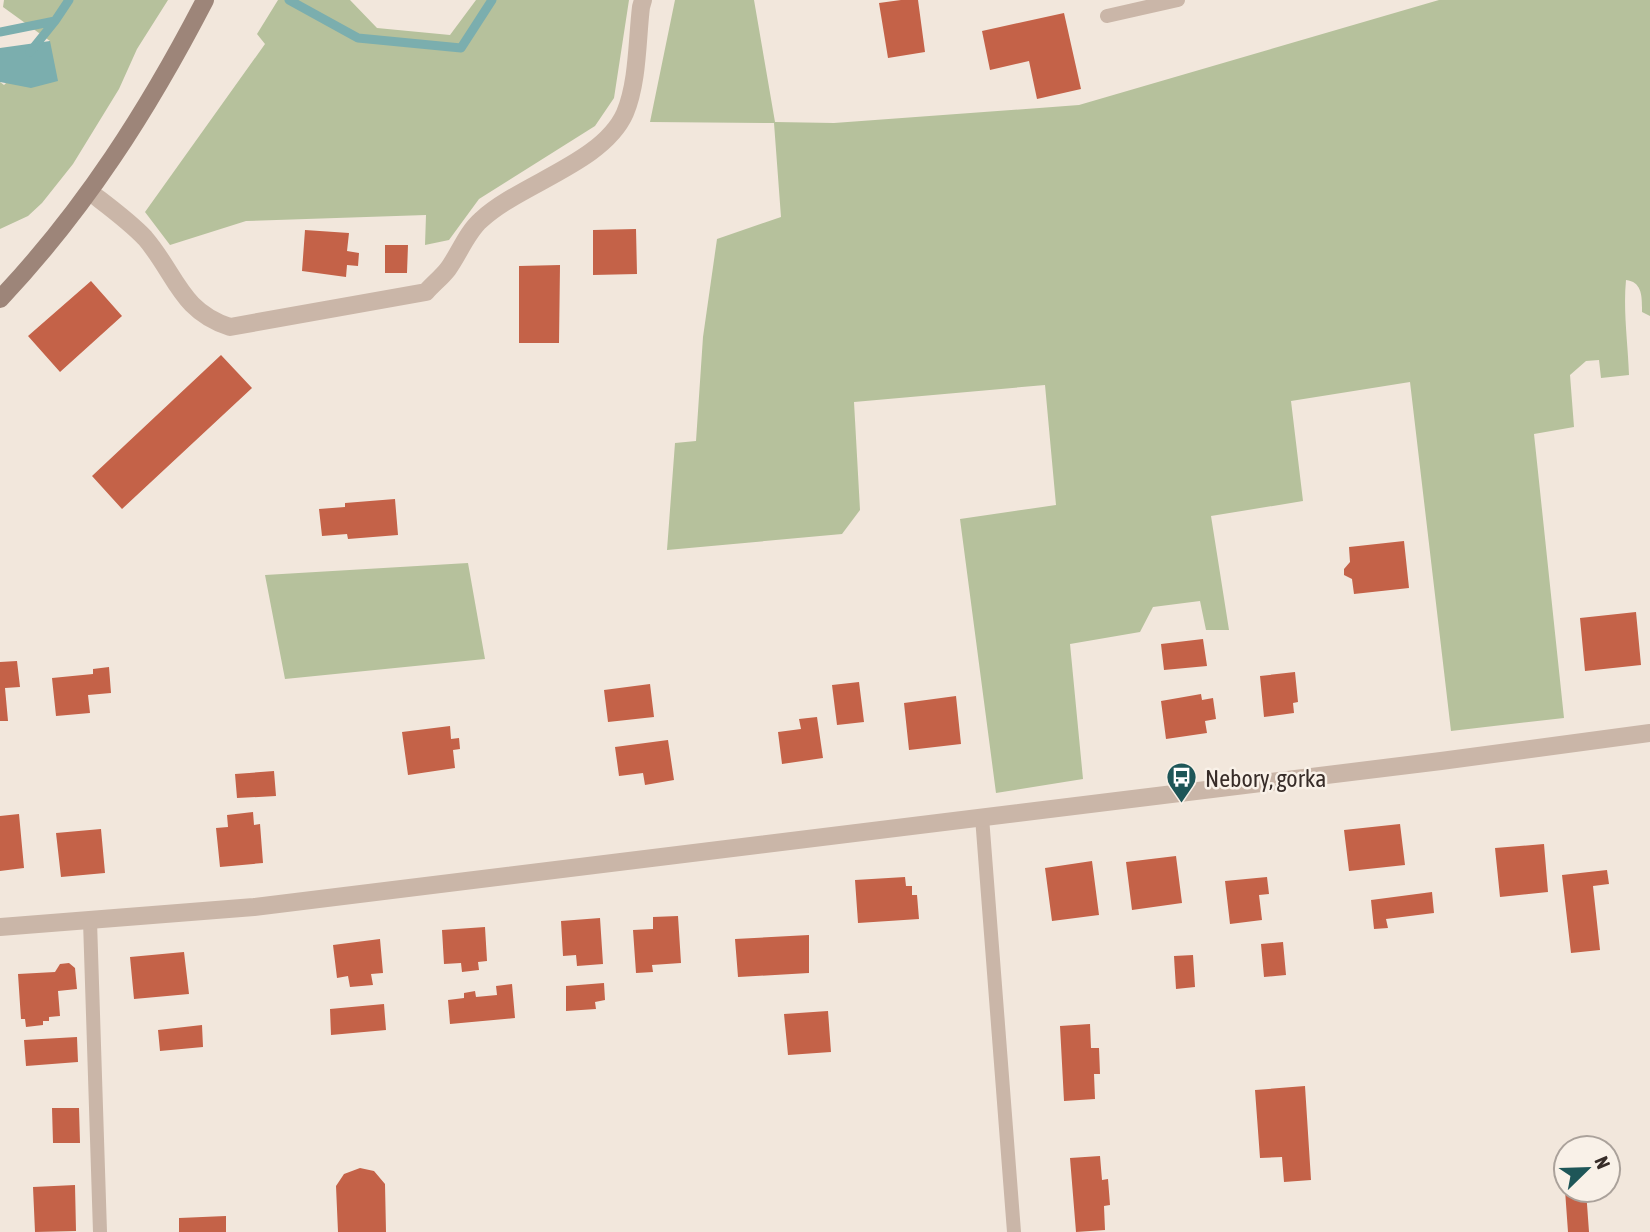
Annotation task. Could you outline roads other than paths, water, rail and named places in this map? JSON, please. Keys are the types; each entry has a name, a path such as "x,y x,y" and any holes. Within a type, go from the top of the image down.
{"main road":[{"path":"0,299 35,262 90,192 130,135 182,48 204,2"}],"street":[{"path":"90,192 144,237 193,307 212,321 230,327 426,292 447,271 480,220 596,149 616,128 626,111 632,83 643,0"},
{"path":"0,927 254,907 1650,733"}],"lane":[{"path":"1107,16 1178,0"},
{"path":"982,817 1014,1232"},
{"path":"90,921 100,1232"}],"water":[{"path":"50,41 58,81 31,88 0,82 0,48"}],"waterway":[{"path":"0,32 55,21 69,0"},
{"path":"289,0 358,38 461,48 492,0"},
{"path":"30,52 55,21"}],"place":[{"name":"Nebory, gorka","path":"1182,805"}]}
